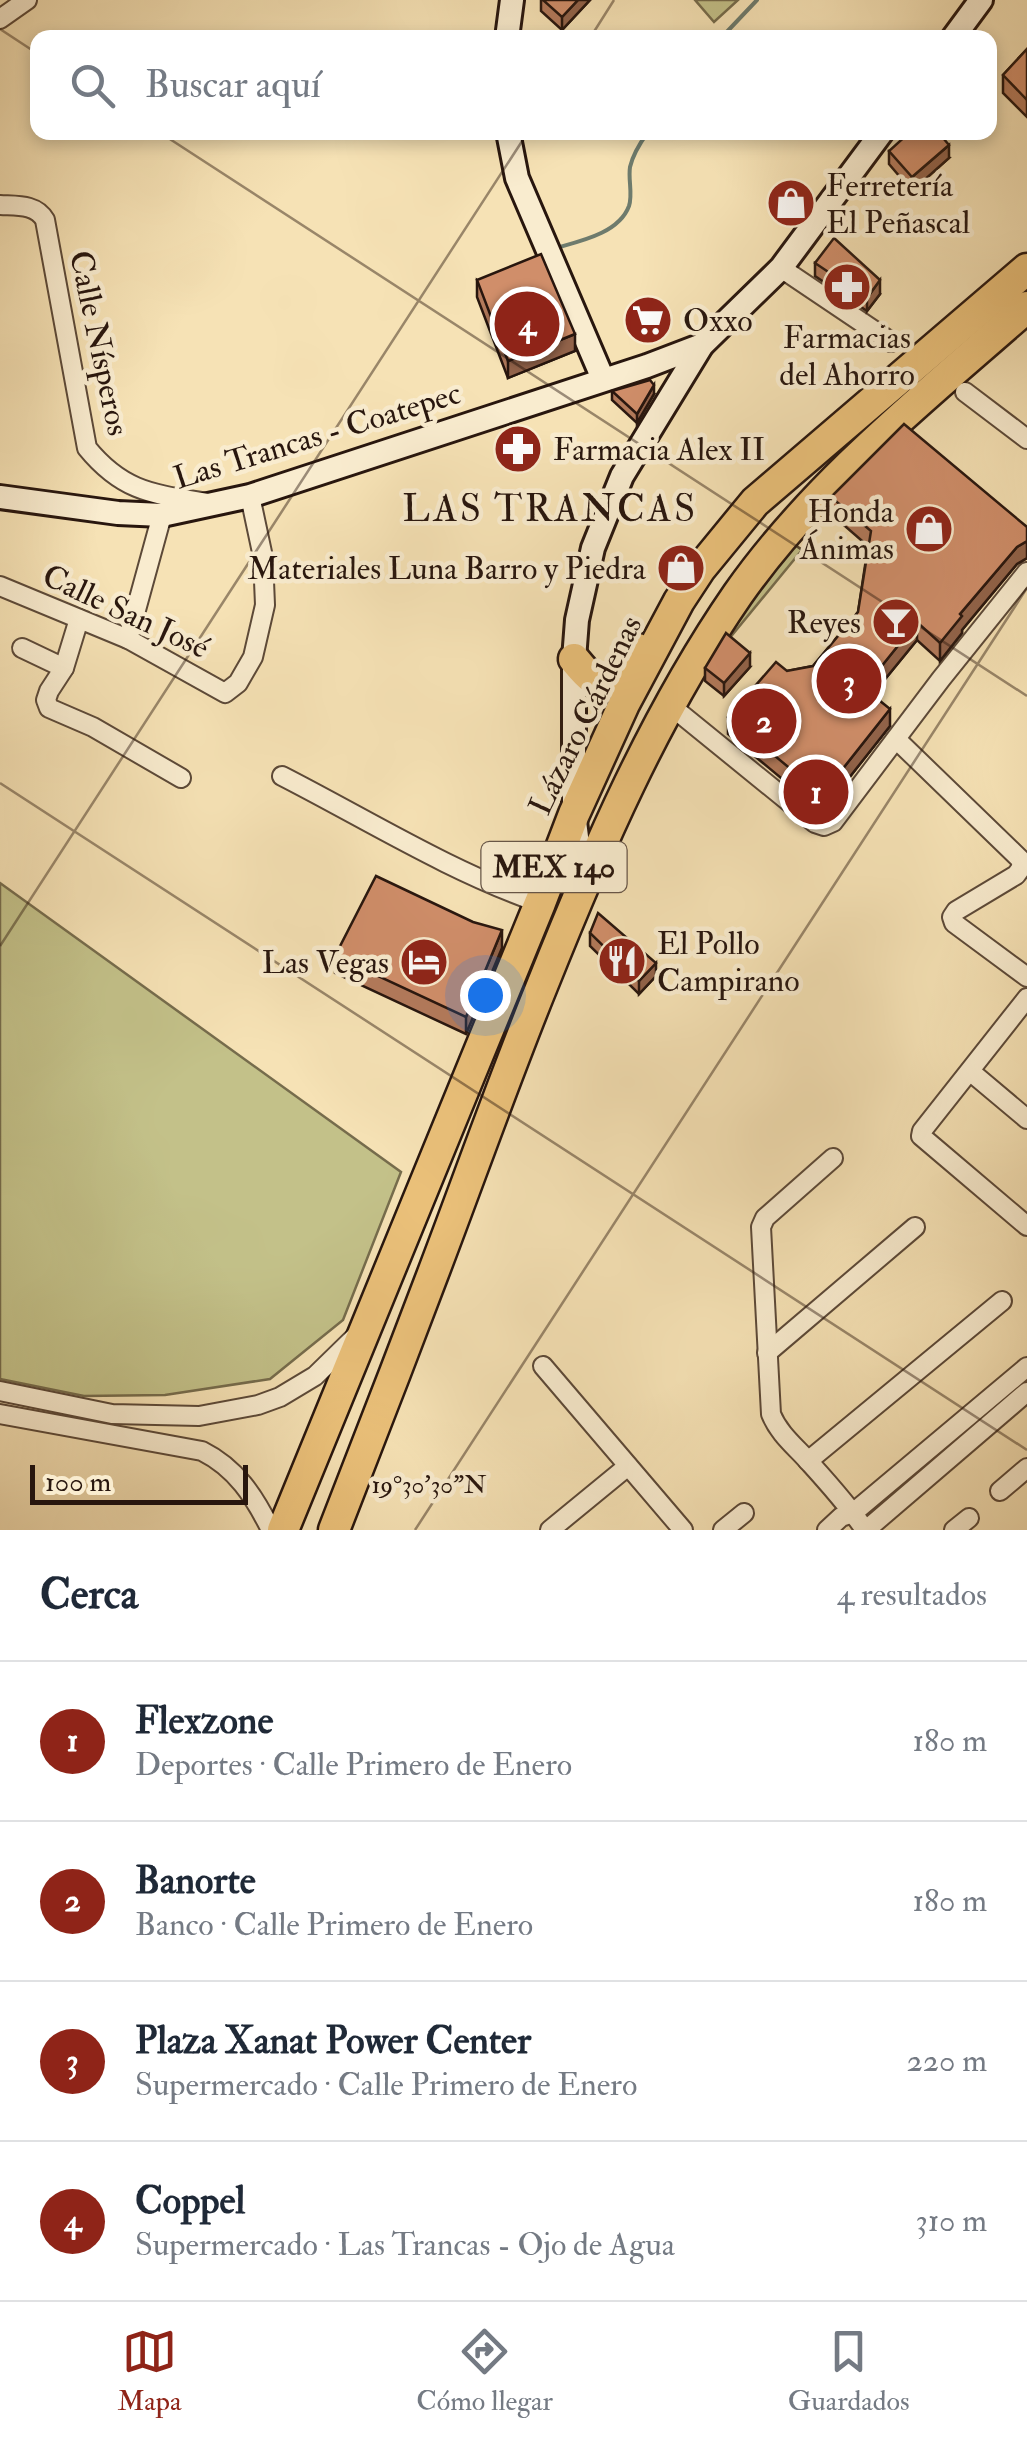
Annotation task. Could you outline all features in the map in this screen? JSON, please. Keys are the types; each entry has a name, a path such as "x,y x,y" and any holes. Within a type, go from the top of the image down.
{"highway":[{"name":"Lázaro Cárdenas","path":"336,1529 504,1079 583,883 671,706 739,592 818,498 1003,319 1027,270"},
{"name":"Lázaro Cárdenas","path":"284,1530 574,814 624,704 679,601 755,502 927,355 1027,307"},
{"path":"574,659 592,679 616,679 679,601"}],"main road":[{"path":"508,30 512,0"},
{"path":"959,30 980,0"},
{"path":"510,140 517,178 603,379"},
{"path":"583,883 574,814 574,659 577,620 593,548 622,476 702,344 780,268 876,140"},
{"path":"927,355 945,329 1027,258"},
{"name":"Las Trancas - Coatepec","path":"0,497 162,515 250,496 646,366 702,344"}],"street":[{"path":"0,20 27,0"},
{"name":"Calle Nísperos","path":"0,205 34,208 45,220 87,448 103,468 122,482 157,495 213,504"},
{"path":"780,268 891,342"},
{"path":"965,392 1027,440"},
{"name":"Calle San José","path":"0,586 128,639 225,693 238,683 253,657 265,606 263,556 250,496"},
{"path":"128,639 162,515"},
{"path":"671,706 824,826 832,822 1027,572"},
{"path":"79,619 64,668 49,691 49,708 93,727 181,778"},
{"path":"22,648 64,668"},
{"path":"896,739 1020,860 1022,867 1016,875 952,917 954,923 1027,977"},
{"path":"282,776 435,858 540,903"},
{"path":"1026,1000 921,1136 1027,1226"},
{"path":"971,1072 1027,1119"},
{"path":"833,1158 765,1218 761,1227 771,1414 776,1427 866,1530 1027,1392"},
{"path":"767,1352 915,1227"},
{"path":"808,1461 1002,1301"},
{"path":"0,1391 112,1414 199,1416 280,1397 315,1376 365,1326"},
{"path":"542,1366 683,1530"},
{"path":"828,1530 841,1517 854,1513 1027,1367"},
{"path":"0,1414 202,1450 221,1460 240,1479 270,1530"},
{"path":"550,1530 628,1466"},
{"path":"1000,1491 1027,1468"},
{"path":"723,1530 744,1513"}],"shaded area":[{"path":"695,0 738,0 714,22"},
{"path":"790,541 802,550 724,645 743,596"},
{"path":"0,883 401,1172 343,1320 270,1379 165,1395 84,1396 0,1379"}],"building":[{"path":"543,0 578,0 562,17"},
{"path":"1027,49 1027,100 1003,75"},
{"path":"901,140 945,140 949,145 912,177 889,151"},
{"path":"834,238 880,280 867,298 815,263"},
{"path":"541,254 575,334 508,361 477,280"},
{"path":"650,380 654,385 637,414 612,391"},
{"path":"904,424 1027,527 1027,541 1017,547 940,643 917,622 864,688 890,709 822,795 728,717 776,662 787,671 813,666 858,612 871,531 831,497"},
{"path":"726,633 750,653 724,683 705,668"},
{"name":"Las Vegas","path":"376,876 473,922 502,930 466,1017 335,956"},
{"path":"598,913 656,963 639,981 590,933"}],"waterway":[{"path":"729,30 757,0"},
{"path":"556,248 598,234 624,215 630,201 631,162 643,140"}],"place":[{"name":"Ferretería El Peñascal","path":"791,203"},
{"name":"Farmacias del Ahorro","path":"847,287"},
{"name":"Oxxo","path":"648,320"},
{"name":"Coppel","path":"527,324"},
{"name":"Farmacia Alex II","path":"518,449"},
{"name":"Honda Ánimas","path":"929,529"},
{"name":"Materiales Luna Barro y Piedra","path":"681,568"},
{"name":"Reyes","path":"896,622"},
{"name":"Plaza Xanat Power Center","path":"849,681"},
{"name":"Banorte","path":"764,721"},
{"name":"Flexzone","path":"816,792"},
{"name":"El Pollo Campirano","path":"622,961"},
{"name":"Las Vegas","path":"424,962"}],"district":[{"name":"LAS TRANCAS","path":"550,508"}]}
